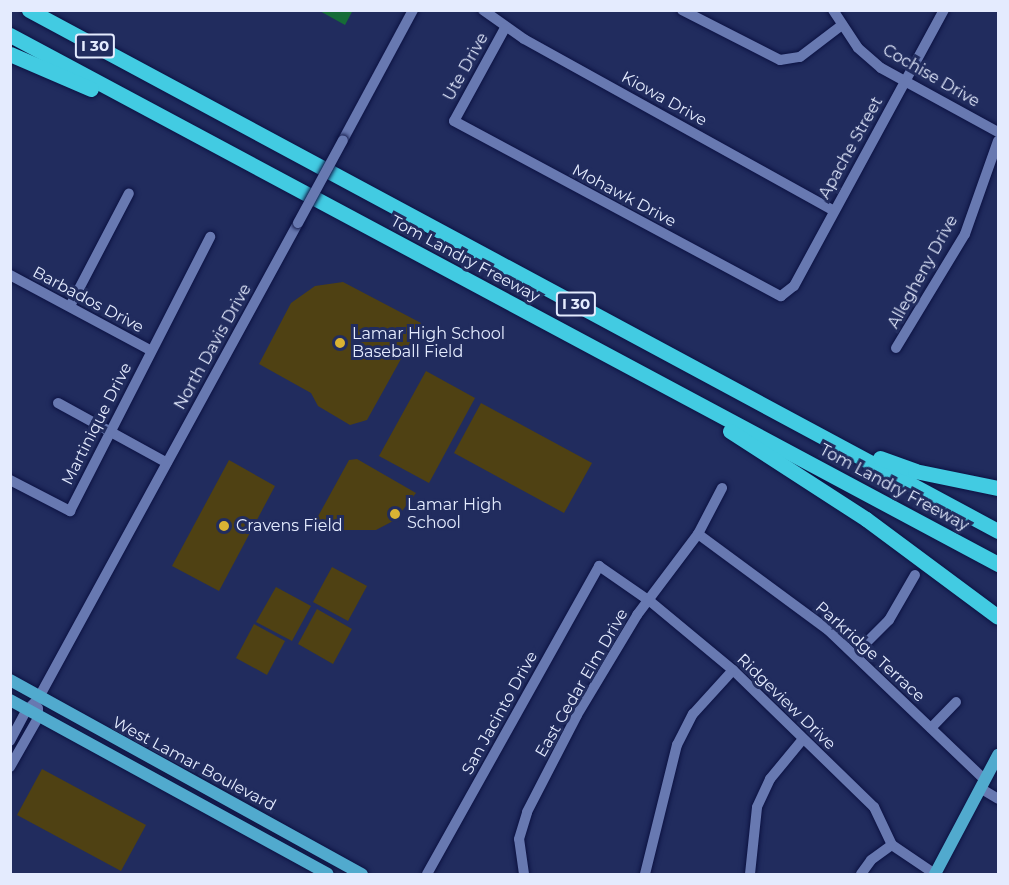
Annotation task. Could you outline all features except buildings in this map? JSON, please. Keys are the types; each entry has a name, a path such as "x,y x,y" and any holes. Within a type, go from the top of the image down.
{"highway":[{"name":"Tom Landry Freeway","path":"32,12 999,531"},
{"name":"Tom Landry Freeway","path":"10,35 999,564"},
{"path":"10,54 274,178"},
{"path":"623,363 866,519 999,617"},
{"path":"758,401 897,464 999,488"}],"main road":[{"name":"West Lamar Boulevard","path":"10,680 39,699 362,874"},
{"name":"West Lamar Boulevard","path":"10,700 38,718 328,874"},
{"path":"935,874 999,755"}],"street":[{"name":"North Davis Drive","path":"10,741 26,711 39,699 413,10"},
{"name":"Kiowa Drive","path":"483,10 505,27 833,210"},
{"path":"681,10 780,60 800,57 842,25"},
{"name":"Cochise Drive","path":"833,10 858,48 905,82 999,132"},
{"name":"Apache Street","path":"782,296 794,286 833,210 944,10"},
{"name":"Ute Drive","path":"454,121 505,27"},
{"name":"Mohawk Drive","path":"454,121 782,296"},
{"name":"Allegheny Drive","path":"896,348 965,234 999,141"},
{"path":"70,306 129,193"},
{"name":"Martinique Drive","path":"10,480 70,511 150,350 210,237"},
{"name":"Barbados Drive","path":"10,275 150,350"},
{"path":"58,403 167,463"},
{"name":"East Cedar Elm Drive","path":"524,874 519,839 527,812 577,715 637,615 651,602 698,534 722,488"},
{"name":"Parkridge Terrace","path":"698,534 855,654 999,799"},
{"name":"Ridgeview Drive","path":"599,566 651,602 733,670 874,807 892,845"},
{"name":"San Jacinto Drive","path":"427,874 599,566"},
{"path":"855,654 889,620 915,575"},
{"path":"645,874 677,745 693,714 733,670"},
{"name":"North Davis Drive","path":"10,767 38,718 39,699"},
{"path":"931,728 956,702"},
{"path":"750,874 757,807 770,779 804,739"},
{"path":"861,874 871,860 892,845 935,874"}],"shaded area":[{"name":"Lamar High School Baseball Field","path":"343,282 421,323 367,420 350,425 318,406 311,393 259,364 291,303 315,286"},
{"path":"426,371 475,398 429,483 379,456"},
{"path":"481,403 592,463 564,513 454,453"},
{"path":"357,459 416,493 395,520 376,530 335,530 316,520 349,460"},
{"name":"Cravens Field","path":"229,460 275,486 219,591 172,566"},
{"path":"332,567 367,586 348,621 313,602"},
{"path":"276,587 311,606 292,641 256,622"},
{"path":"317,609 352,629 333,664 298,644"},
{"path":"254,624 285,641 267,675 236,658"},
{"path":"42,769 146,825 121,871 17,815"}],"place":[{"name":"Lamar High School Baseball Field","path":"340,343"},
{"name":"Lamar High School","path":"395,514"},
{"name":"Cravens Field","path":"224,526"}]}
